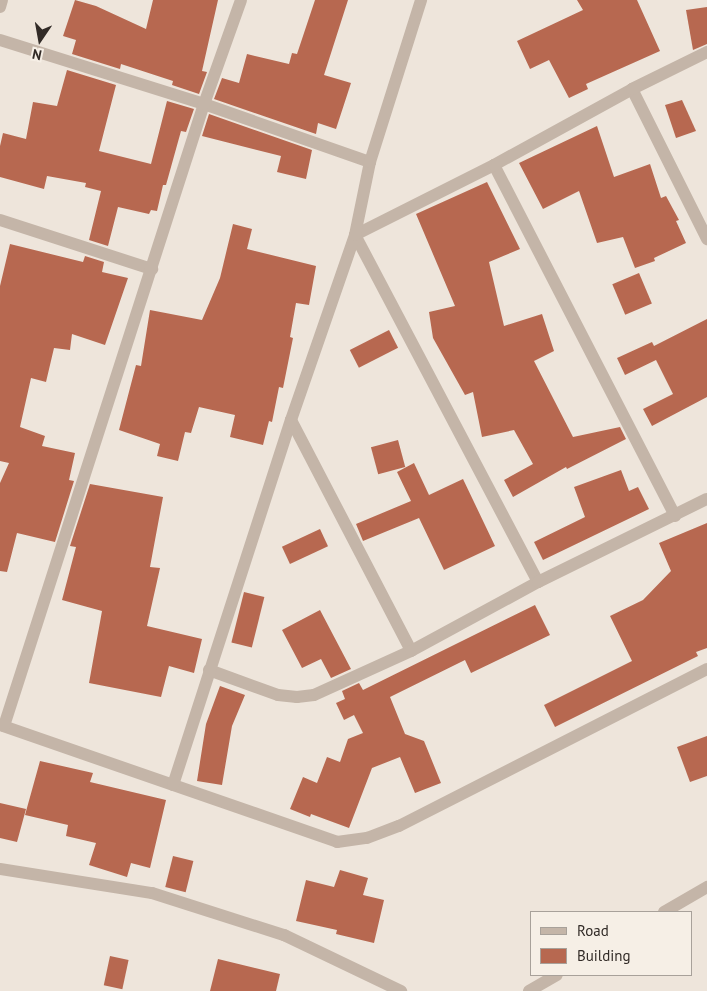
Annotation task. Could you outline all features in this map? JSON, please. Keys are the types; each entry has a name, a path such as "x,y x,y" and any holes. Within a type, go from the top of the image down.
{"street":[{"path":"0,7 2,0"},
{"path":"241,0 204,104 152,269 2,726 337,842 367,838 399,826 707,669"},
{"path":"173,785 291,420 355,235 370,162 421,0"},
{"path":"0,40 204,104 370,162"},
{"path":"355,235 494,165 632,90 707,52"},
{"path":"632,90 707,239"},
{"path":"494,165 675,516"},
{"path":"0,221 152,269"},
{"path":"355,235 538,582"},
{"path":"291,420 411,650"},
{"path":"209,670 278,695 297,697 314,695 411,650 538,582 707,499"},
{"path":"0,869 152,893 284,935 401,991"},
{"path":"666,911 707,887"},
{"path":"529,991 555,976"}],"building":[{"path":"75,0 96,6 146,29 153,0 218,0 202,71 207,72 199,94 172,85 173,81 121,64 120,69 72,54 76,40 63,36"},
{"path":"315,0 348,0 324,75 351,83 336,129 318,123 316,134 214,99 222,78 239,83 247,54 289,64 292,53 297,54"},
{"path":"577,0 637,0 660,51 586,84 588,89 569,98 549,60 530,69 517,41 583,10"},
{"path":"707,7 707,44 693,50 686,10"},
{"path":"67,70 116,85 99,151 151,164 167,101 194,109 186,132 181,131 166,185 163,185 157,211 151,210 149,214 118,207 108,246 89,240 101,191 85,187 86,183 47,176 44,189 0,177 0,146 3,133 26,139 33,102 57,106"},
{"path":"682,100 696,131 676,138 665,105"},
{"path":"209,114 312,150 306,179 277,172 281,156 202,136"},
{"path":"597,126 614,177 650,164 661,198 666,196 679,220 676,221 686,243 654,258 655,261 635,268 623,237 597,243 579,191 543,209 519,163"},
{"path":"487,182 520,249 489,262 504,326 542,314 554,351 534,361 573,437 620,427 626,439 567,469 566,467 513,497 504,480 533,464 514,430 482,437 473,392 465,395 433,338 429,312 455,306 416,214"},
{"path":"233,224 252,229 247,249 316,266 309,305 296,303 290,337 293,338 283,388 279,387 272,422 269,421 263,445 230,437 235,415 199,407 191,433 185,432 178,461 157,456 160,444 119,430 136,365 141,366 150,310 202,320 220,278"},
{"path":"10,244 83,262 85,256 104,262 102,272 128,278 105,345 72,334 70,350 54,348 46,382 31,378 20,427 45,436 42,446 75,453 69,480 74,481 55,542 17,533 7,572 0,571 0,483 9,463 0,461 0,286"},
{"path":"639,273 652,303 625,315 612,284"},
{"path":"707,319 707,397 652,426 643,409 673,394 656,360 625,375 617,358 652,342 654,346"},
{"path":"389,330 398,348 359,368 350,350"},
{"path":"398,440 405,467 378,474 371,447"},
{"path":"414,463 429,495 463,479 495,546 444,570 419,518 363,541 356,524 411,501 397,472"},
{"path":"621,470 629,491 638,487 649,509 543,560 534,542 585,517 574,487"},
{"path":"90,484 163,497 150,567 160,568 147,626 202,639 194,673 169,666 161,697 89,683 102,611 62,600 76,547 70,546"},
{"path":"707,523 707,648 696,652 698,656 555,727 544,705 632,661 610,616 643,600 671,571 659,543"},
{"path":"320,529 328,546 290,564 282,547"},
{"path":"244,592 264,597 252,648 231,642"},
{"path":"535,605 550,635 471,673 465,660 390,697 405,734 424,741 441,783 415,793 400,757 372,768 349,828 311,814 310,817 290,809 303,777 317,783 327,757 340,762 348,739 363,733 354,715 344,720 336,703 345,699 342,691 359,683 363,690"},
{"path":"320,610 351,669 331,678 321,659 302,668 282,630"},
{"path":"220,686 245,695 232,726 222,785 197,781 206,724"},
{"path":"707,736 707,776 690,782 677,747"},
{"path":"40,761 93,773 90,782 166,800 150,868 131,863 127,877 89,865 96,843 66,836 68,825 25,815"},
{"path":"0,803 26,809 17,842 0,838"},
{"path":"173,856 193,861 186,892 165,887"},
{"path":"340,870 368,878 363,895 384,900 374,943 336,934 337,930 296,921 306,880 334,887"},
{"path":"110,956 129,960 122,989 104,985"},
{"path":"218,959 280,974 276,991 210,991"}]}
